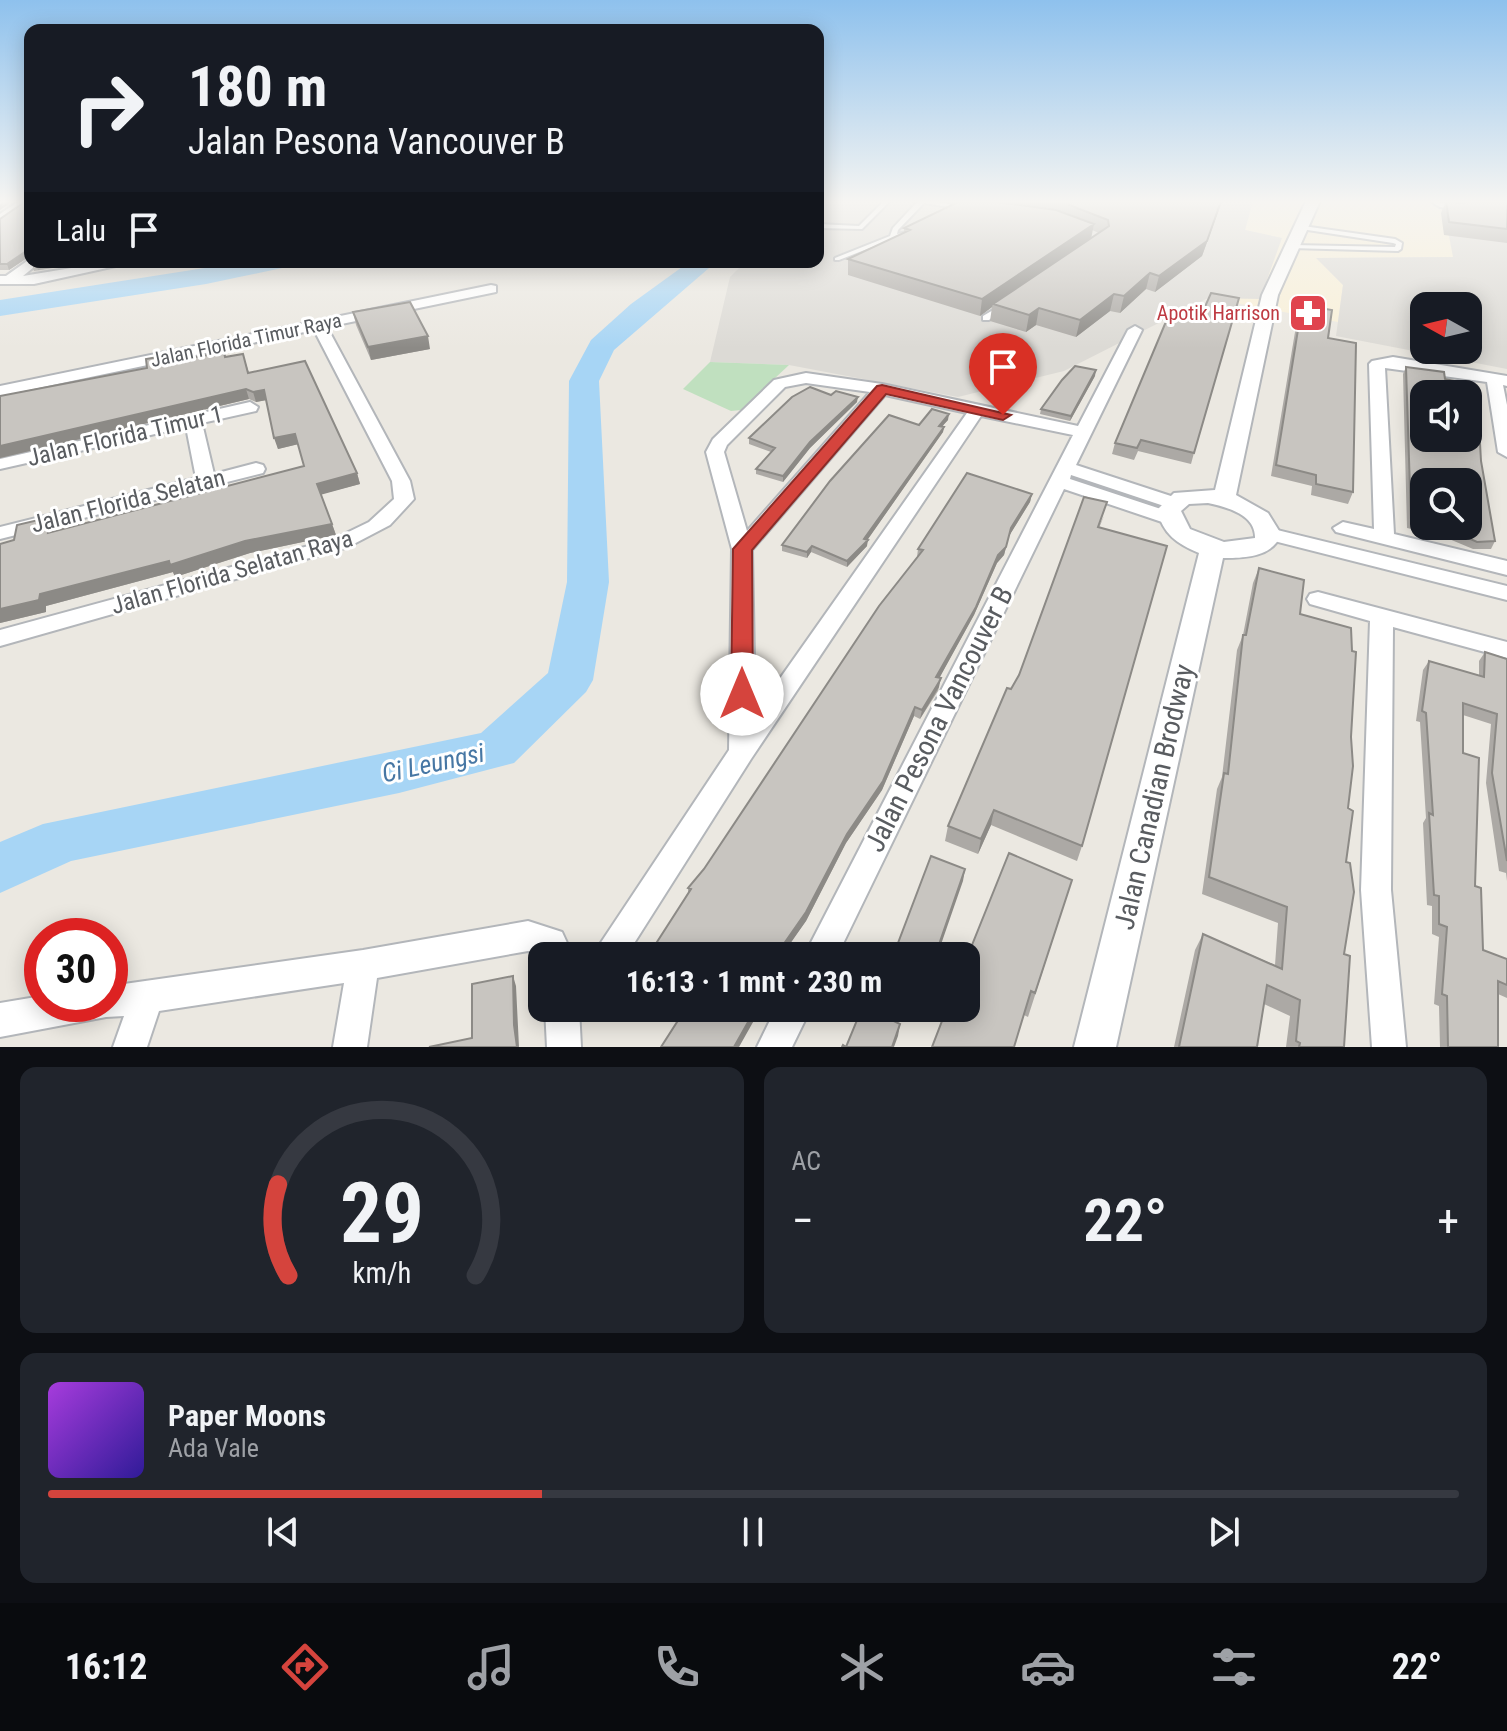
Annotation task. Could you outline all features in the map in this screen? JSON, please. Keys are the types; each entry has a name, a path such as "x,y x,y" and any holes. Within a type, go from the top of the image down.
{"street":[{"path":"1224,499 1270,295 1292,250"},
{"path":"5,280 24,268"},
{"path":"5,280 34,280 88,268"},
{"name":"Jalan Florida Timur Raya","path":"0,391 491,289"},
{"name":"Jalan Florida Selatan Raya","path":"0,638 341,543 372,530 392,516 404,499 401,481 319,325"},
{"name":"Jalan Pesona Vancouver B","path":"827,942 1135,330"},
{"path":"1384,539 1377,364 1393,362 1500,380 1507,452"},
{"path":"742,752 742,549 715,452 719,443 780,383 790,379 840,381 1082,432"},
{"path":"742,549 882,389"},
{"name":"Jalan Florida Timur 1","path":"0,464 250,407"},
{"path":"617,942 742,752 977,410"},
{"path":"193,420 206,482"},
{"name":"Jalan Florida Selatan","path":"0,533 256,469"},
{"path":"1062,474 1171,511 1184,535 1213,548 1245,551 1266,542 1269,534 1261,518 1251,510 1224,499 1194,496 1171,511"},
{"path":"1343,528 1507,568"},
{"path":"1269,534 1507,593"},
{"name":"Jalan Canadian Brodway","path":"1095,1047 1213,548"},
{"path":"1318,599 1507,650"},
{"path":"1382,614 1376,890 1389,1047"},
{"path":"128,999 363,965 528,936 551,942"},
{"path":"350,1047 363,965"},
{"path":"130,1047 148,995"},
{"path":"0,1020 24,1016"},
{"path":"774,1047 787,1022"}],"lane":[{"path":"837,259 860,250"},
{"path":"986,318 1012,300"}],"shaded area":[{"path":"824,250 1278,250 1260,299 1208,298 1064,371 958,397 789,365 710,362 730,277 739,268 824,268"},
{"path":"1267,250 1453,250 1454,257 1317,258 1343,285 1338,322 1208,298"},
{"path":"1452,250 1507,250 1507,369 1481,364 1482,292 1410,292 1410,350 1336,336 1343,285 1316,258 1453,257"}],"green space":[{"path":"710,362 789,365 741,410 731,411 683,389"}],"building":[{"path":"0,250 24,250 7,264 0,264"},
{"path":"868,250 1055,250 982,299 848,259"},
{"path":"1074,250 1195,250 1159,276 1150,273 1124,296 1114,294 1080,320 1039,308 1029,315 993,304"},
{"path":"1211,293 1239,298 1194,453 1141,440 1137,448 1115,443 1170,312 1200,318"},
{"path":"410,302 428,336 368,347 353,312"},
{"path":"1302,305 1332,310 1328,338 1356,343 1353,492 1316,484 1316,475 1276,465"},
{"path":"224,352 225,357 243,354 248,373 305,361 357,473 317,484 332,524 245,541 170,565 169,561 40,594 39,600 0,609 0,544 14,540 17,525 51,517 48,533 304,466 295,434 274,438 264,390 253,392 246,389 0,446 0,396 147,368 146,359 164,356 165,363"},
{"path":"1075,366 1096,370 1071,416 1041,409 1062,380"},
{"path":"1406,367 1444,372 1445,379 1450,380 1410,380 1410,452 1480,452 1495,541 1473,540 1482,540 1482,468 1410,468 1410,489"},
{"path":"810,387 831,395 836,391 858,397 810,442 783,476 756,469 775,448 749,438 792,397"},
{"path":"932,409 949,414 939,426 944,427 864,539 868,540 847,561 812,546 807,552 782,545 830,481 889,415 919,425"},
{"path":"967,473 1032,494 1011,528 1006,547 998,555 976,607 936,677 941,678 939,682 922,710 915,707 883,781 847,834 806,912 785,942 657,942 691,889 688,888 704,869 879,606 923,550 918,549"},
{"path":"1084,497 1107,502 1098,527 1167,546 1082,846 994,810 981,839 948,826 1007,688 1011,689 1019,675"},
{"path":"1259,568 1304,580 1300,614 1351,628 1352,651 1356,652 1351,737 1353,766 1348,808 1353,811 1346,862 1350,863 1354,892 1344,954 1350,956 1344,1047 1299,1047 1300,1043 1296,1041 1300,1000 1267,985 1257,1047 1179,1047 1203,934 1282,969 1287,907 1209,877 1224,773 1228,774 1243,635 1246,635"},
{"path":"1485,652 1507,659 1507,861 1492,773 1497,714 1463,703 1463,753 1479,758 1475,886 1481,888 1483,950 1507,959 1507,985 1498,981 1498,1047 1448,1047 1447,996 1442,994 1447,927 1439,924 1439,896 1434,895 1429,813 1433,815 1426,713 1422,711 1429,661 1484,677"},
{"path":"1009,853 1072,880 1014,1047 932,1047 942,1022 980,1022 980,942 973,942"},
{"path":"931,856 965,869 940,942 898,942"},
{"path":"513,976 517,1047 429,1047 472,1038 472,984"},
{"path":"677,1022 748,1022 734,1047 661,1047"},
{"path":"856,1022 896,1022 900,1024 892,1047 846,1047"}],"waterway":[{"name":"Ci Leungsi","path":"0,308 249,268"},
{"name":"Ci Leungsi","path":"0,868 62,840 399,773 496,749 570,680 588,582 584,381 601,346 640,310 696,268"}],"place":[{"name":"Apotik Harrison","path":"1308,313"}],"route":[{"path":"742,694 742,549 882,389 1003,415"}]}
